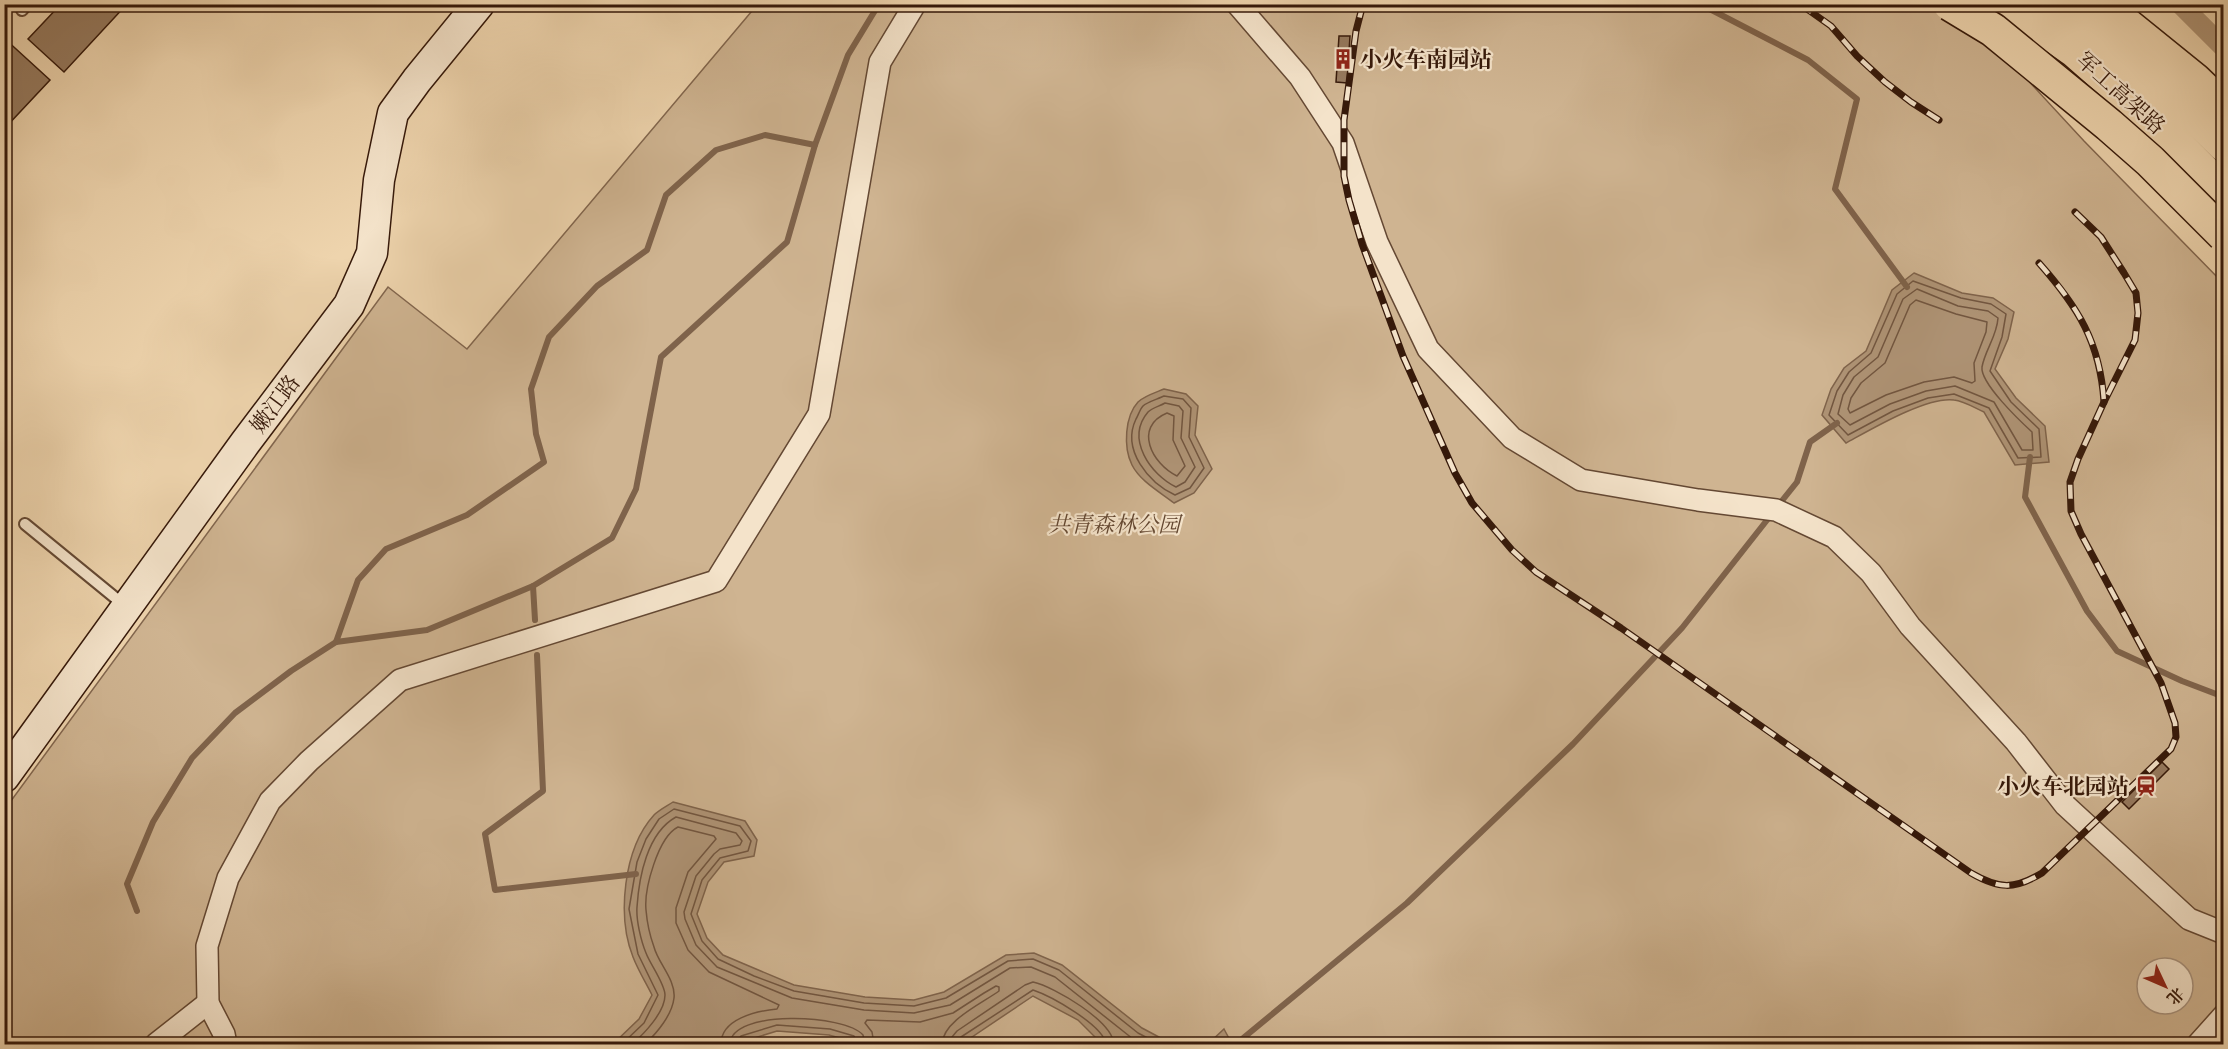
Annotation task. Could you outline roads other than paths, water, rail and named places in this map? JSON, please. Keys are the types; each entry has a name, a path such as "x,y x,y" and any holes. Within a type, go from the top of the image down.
{"highway":[{"path":"1950,4 1993,30 2109,125 2157,168 2223,236"},
{"name":"军工高架路","path":"2009,4 2075,51 2148,115 2223,192"},
{"name":"军工高架路","path":"2056,4 2107,40 2188,110 2223,145"},
{"path":"2101,4 2195,80 2223,108"}],"street":[{"name":"嫩江路","path":"4,777 245,443 350,305 372,253 379,180 393,113 479,4"},
{"path":"226,1044 224,1034 208,1003 207,946 228,878 270,801 309,761 400,680 716,581 819,414 880,62 915,4"},
{"path":"1238,4 1300,76 1343,143 1377,242 1428,349 1512,438 1581,480 1776,510 1834,537 1871,573 1910,626 2016,742 2065,805 2189,919 2223,933"},
{"path":"156,1044 208,1003"},
{"path":"2198,1044 2223,1015"}],"lane":[{"path":"25,524 127,607"}],"water":[{"path":"1914,273 1962,293 1993,298 2014,312 2008,339 1995,369 2016,398 2045,426 2049,462 2015,465 1984,412 1954,400 1943,400 1914,408 1846,443 1822,415 1831,389 1844,368 1866,351 1892,290"},
{"path":"1164,389 1186,394 1198,406 1195,435 1212,469 1194,493 1174,503 1145,481 1136,471 1127,450 1128,423 1134,408 1144,398"},
{"path":"673,802 745,821 757,840 754,856 724,862 708,882 697,914 707,938 723,955 794,985 865,997 914,1000 944,992 1006,955 1034,953 1062,965 1142,1028 1172,1044 1102,1044 1078,1020 1033,996 963,1043 861,1044 829,1035 777,1031 735,1044 613,1044 639,1019 652,995 635,962 628,941 624,903 630,864 635,846 644,829 654,815"},
{"path":"1224,1029 1232,1044 1208,1044"}],"waterway":[{"path":"535,620 533,586 612,538 636,489 661,357 787,242 815,145 848,55 879,4"},
{"path":"1700,4 1808,60 1857,99 1835,189 1907,287"},
{"path":"2180,4 2224,48"},
{"path":"137,911 127,884 153,822 192,758 235,713 291,671 336,642 358,580 386,549 467,515 544,462 536,434 531,389 549,337 597,286 647,250 666,195 716,150 765,135 815,145"},
{"path":"1777,507 1797,482 1810,442 1837,423"},
{"path":"2030,457 2025,497 2087,611 2117,651 2182,681 2224,697"},
{"path":"1236,1044 1407,903 1573,744 1682,628 1771,515"},
{"path":"336,642 427,630 533,586"},
{"path":"537,655 543,791 485,834 495,890 636,874"}],"railway":[{"path":"1363,4 1356,31 1344,120 1344,176 1349,200 1362,244 1403,356 1455,473 1472,503 1512,550 1536,572 1621,628 1971,873 1998,885 2015,885 2042,873 2171,749 2176,737 2175,723 2161,683 2081,534 2071,511 2070,482 2104,402 2135,340 2138,313 2136,293 2124,273 2101,237 2075,212"},
{"path":"1800,4 1831,26 1857,56 1885,82 1939,120"},
{"path":"2039,263 2076,310 2085,326 2098,361 2104,402"}],"place":[{"name":"小火车南园站","path":"1343,59"},
{"name":"小火车北园站","path":"2146,786"}],"park label":[{"name":"共青森林公园","path":"1114,524"}]}
